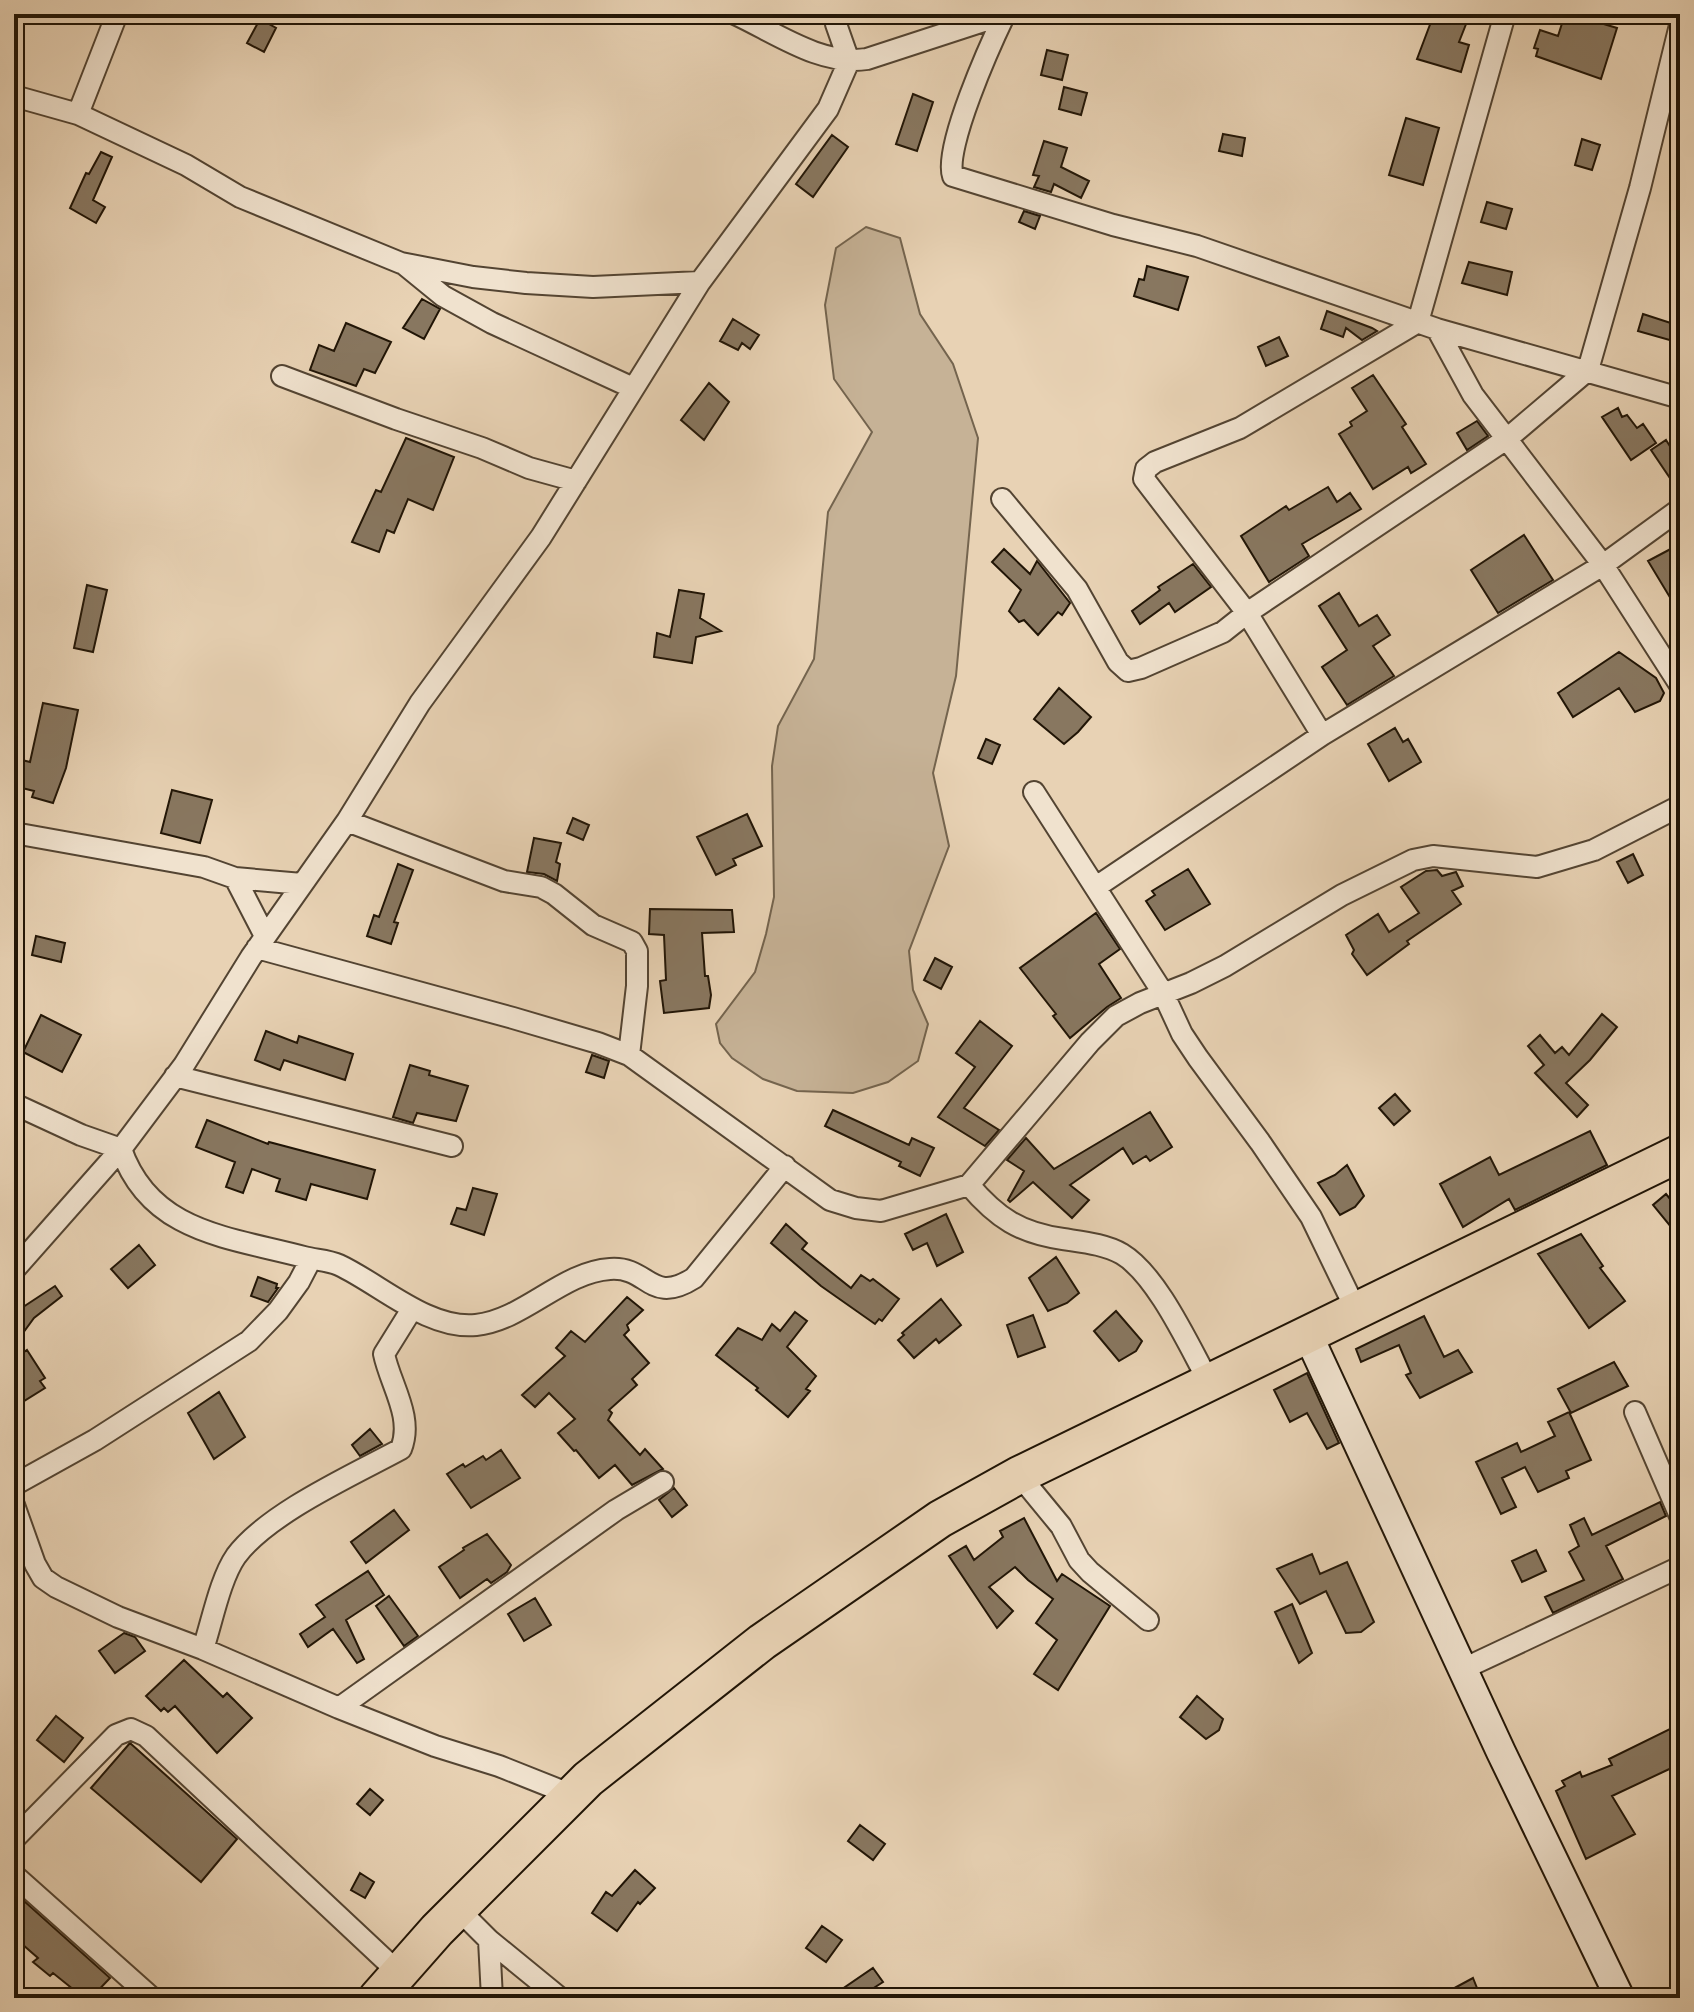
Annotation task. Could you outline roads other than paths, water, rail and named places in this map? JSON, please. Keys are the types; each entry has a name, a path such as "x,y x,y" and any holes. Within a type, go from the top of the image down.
{"highway":[{"path":"388,1985 458,1909 599,1770 762,1642 930,1525 1019,1475 1680,1153"}],"street":[{"path":"78,114 117,14"},
{"path":"735,14 822,55 849,61 867,59 1005,14"},
{"path":"14,1270 121,1149 175,1076 261,942 347,821 420,703 503,592 700,282 828,109 849,61 836,24 837,14"},
{"path":"1005,14 967,103 952,158 950,169 953,176 961,181 1212,250 1427,325 1680,398"},
{"path":"1322,735 1247,613 1144,479 1146,469 1155,462 1240,428 1427,325 1505,14"},
{"path":"1002,499 1077,589 1118,662 1128,671 1223,632 1508,438 1588,370 1640,188 1680,25"},
{"path":"14,96 78,114 186,165 240,197 401,263 473,277 593,287 700,282"},
{"path":"401,263 443,296 530,341 633,388"},
{"path":"461,305 473,277"},
{"path":"1427,325 1473,395 1603,565 1680,685"},
{"path":"282,376 529,468 576,481"},
{"path":"1096,887 1322,735 1603,565 1680,509"},
{"path":"1034,792 1163,993 1182,1034 1311,1217 1357,1312"},
{"path":"261,942 629,1055 830,1200 881,1211 969,1185 1090,1042 1116,1016 1225,966 1342,895 1413,860 1433,856 1537,867 1594,850 1680,806"},
{"path":"347,821 504,881 541,887 593,925 632,942 637,951 637,986 629,1055"},
{"path":"14,833 191,864 235,878 302,884"},
{"path":"235,878 261,942"},
{"path":"175,1076 452,1146"},
{"path":"14,1104 81,1135 121,1149"},
{"path":"121,1149 130,1175 151,1201 175,1217 232,1240 336,1263 412,1309 446,1321 476,1325 506,1315 592,1273 611,1269 627,1271 661,1288 679,1287 694,1278 785,1166"},
{"path":"969,1185 998,1215 1018,1229 1084,1242 1123,1255 1140,1269 1163,1301 1209,1382"},
{"path":"14,1485 95,1440 249,1341 278,1311 311,1259"},
{"path":"203,1649 235,1558 255,1537 305,1501 401,1449 406,1437 405,1423 384,1354 412,1309"},
{"path":"1308,1335 1615,1996"},
{"path":"1635,1412 1680,1516"},
{"path":"1019,1475 1061,1526 1079,1560 1148,1620"},
{"path":"339,1708 616,1510 663,1482"},
{"path":"14,1505 43,1578 118,1617 435,1746 499,1766 572,1795"},
{"path":"1463,1669 1680,1567"},
{"path":"14,1839 116,1735 131,1729 146,1736 388,1985"},
{"path":"14,1875 152,1998"},
{"path":"458,1909 489,1940 560,1998"},
{"path":"489,1940 492,1998"}]}
